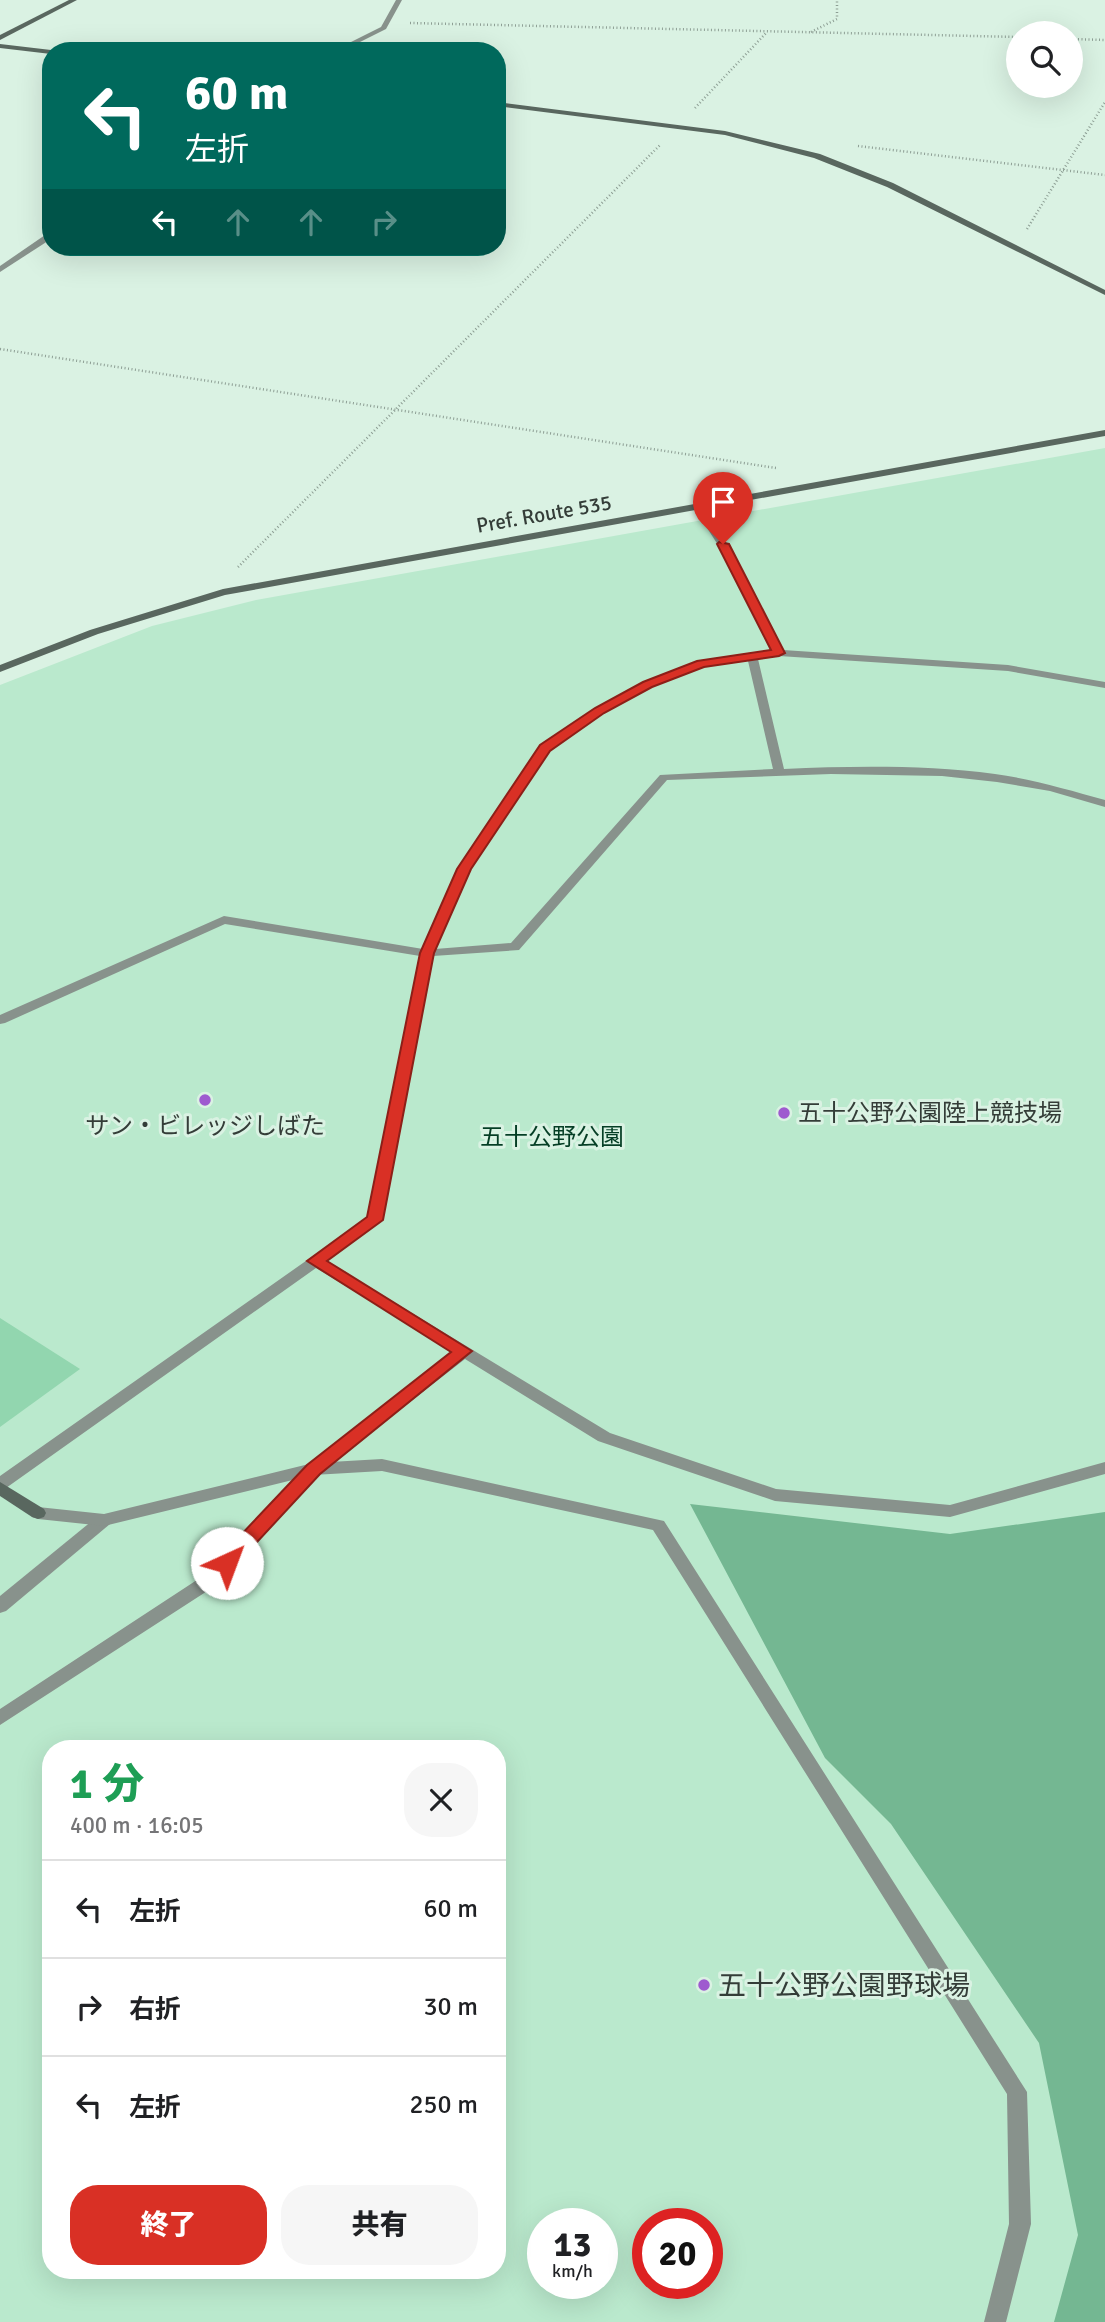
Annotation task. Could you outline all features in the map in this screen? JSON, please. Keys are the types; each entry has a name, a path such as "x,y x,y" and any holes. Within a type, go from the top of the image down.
{"street":[{"path":"0,38 74,0"},
{"path":"355,42 384,28 398,0"},
{"path":"0,46 42,51"},
{"path":"506,105 678,126 770,143 854,168 1105,293"},
{"path":"0,270 42,241"},
{"name":"Pref. Route 535","path":"0,669 94,632 223,592 1105,433"},
{"path":"698,506 723,544 779,653"},
{"path":"995,2322 1020,2224 1017,2092 658,1525 382,1465 313,1469 104,1520 38,1513 0,1486 374,1220 427,953 464,869 545,748 600,711 648,685 702,664 752,656 799,652 1008,668 1105,685"},
{"path":"752,656 780,774"},
{"path":"0,1020 224,920 427,953 515,947 664,777 885,769 974,774 1067,791 1105,804"},
{"path":"316,1261 604,1437 775,1495 950,1511 1105,1468"},
{"path":"0,1718 209,1581 313,1469 464,1351"},
{"path":"0,1606 104,1520"}],"path":[{"path":"810,32 837,19 837,0"},
{"path":"388,23 1006,37"},
{"path":"223,592 229,575 678,126 766,32"},
{"path":"1083,39 1105,40"},
{"path":"1017,247 1105,102"},
{"path":"857,146 1105,176"},
{"path":"0,349 778,469"}],"green space":[{"name":"五十公野公園","path":"1105,448 1105,2322 0,2322 0,685 152,626 256,600"}],"shaded area":[{"path":"0,1318 80,1369 0,1427"},
{"path":"690,1504 950,1534 1105,1512 1105,2322 1054,2322 1078,2235 1039,2043 891,1824 825,1758"}],"place":[{"name":"サン・ビレッジしばた","path":"205,1100"},
{"name":"五十公野公園陸上競技場","path":"784,1113"},
{"name":"五十公野公園野球場","path":"704,1985"}],"route":[{"path":"227,1563 313,1469 464,1351 316,1261 374,1220 427,953 464,869 545,748 600,711 648,685 702,664 779,653 723,544"}]}
